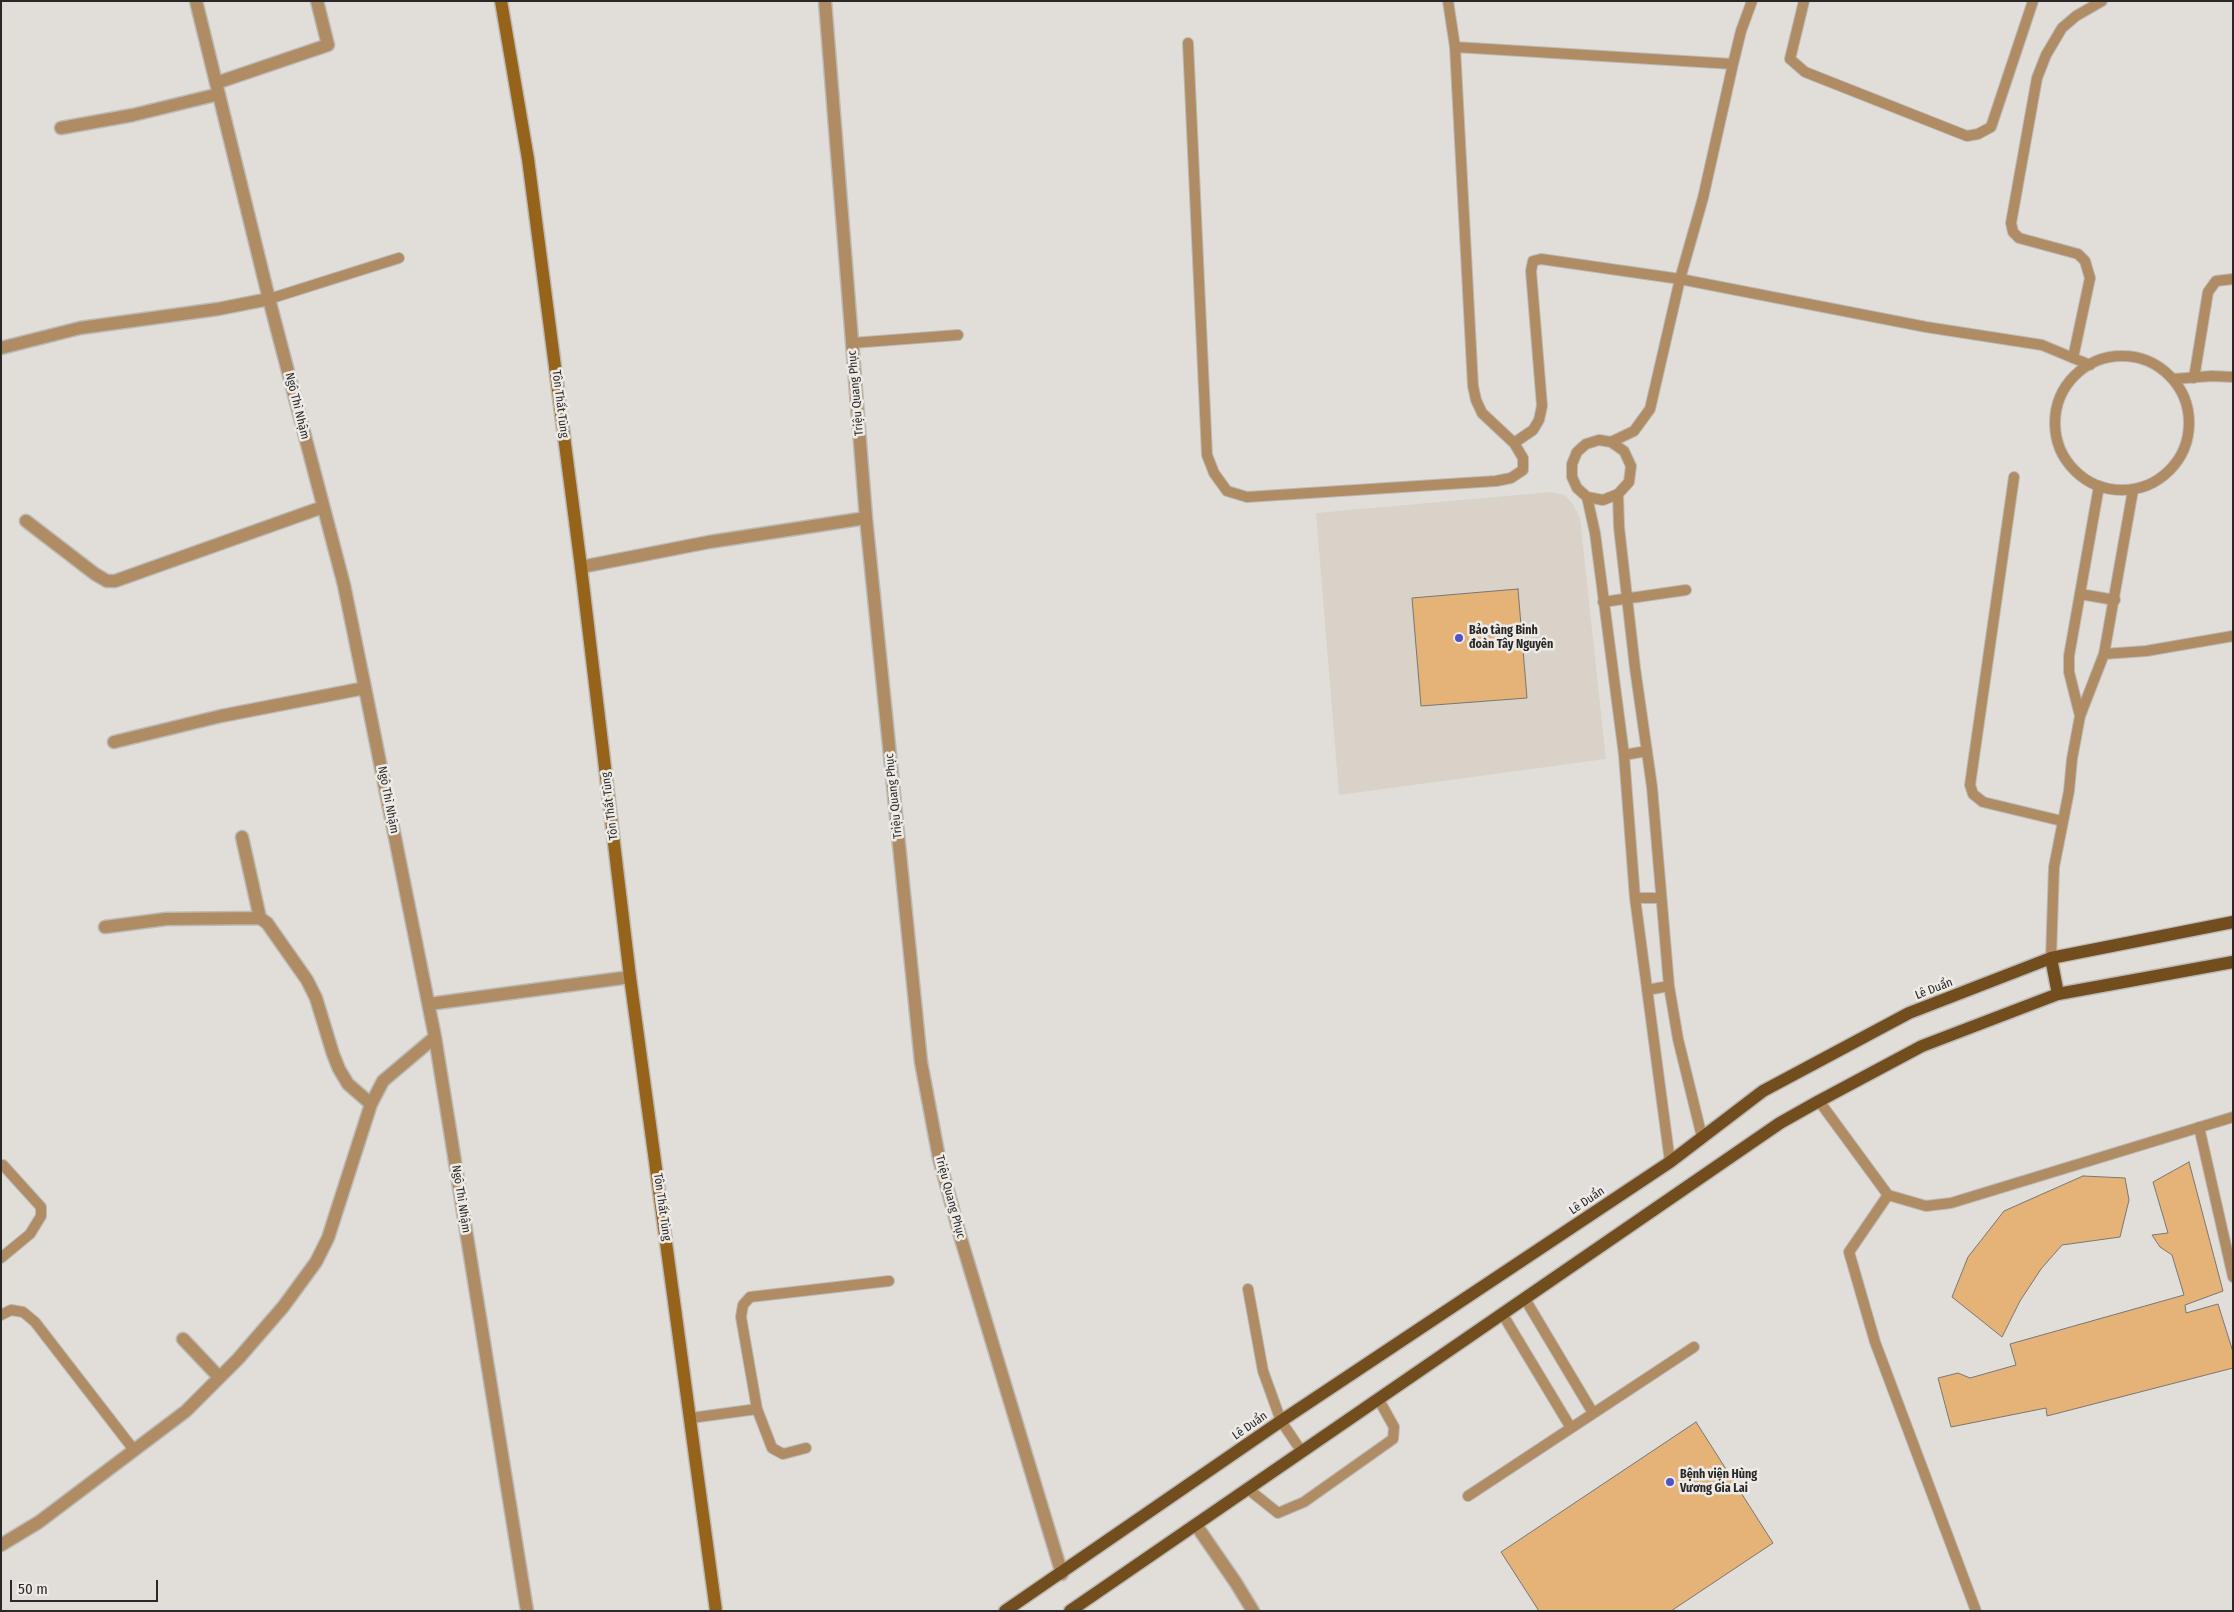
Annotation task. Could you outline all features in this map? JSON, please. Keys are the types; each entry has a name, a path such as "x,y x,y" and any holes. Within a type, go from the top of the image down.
{"main road":[{"name":"Lê Duẩn","path":"1005,1611 1062,1574 1281,1421 1670,1162 1764,1091 1909,1014 2051,958 2233,922"},
{"path":"2051,958 2058,994"},
{"path":"1070,1611 1780,1123 1819,1100 1922,1046 2058,994 2233,962"}],"street":[{"name":"Ngô Thì Nhậm","path":"196,1 269,299 344,585 366,688 435,1037 527,1611"},
{"path":"61,128 133,116 217,88 328,44 317,1"},
{"name":"Tôn Thất Tùng","path":"501,1 528,159 581,567 630,977 716,1611"},
{"name":"Triệu Quang Phục","path":"825,1 866,518 921,1062 940,1158 961,1239 1062,1574"},
{"path":"1,348 80,328 218,309 269,299"},
{"path":"26,521 106,582 115,581 324,507"},
{"path":"581,567 709,542 866,518"},
{"path":"114,742 221,716 366,688"},
{"path":"242,837 260,918 272,928 307,980 316,998 333,1054 348,1084 371,1104"},
{"path":"105,927 166,919 260,918"},
{"path":"429,1004 630,977"},
{"path":"1,1545 39,1522 186,1411 283,1307 316,1262 328,1238 371,1104 383,1082 435,1037"},
{"path":"182,1339 219,1377"},
{"path":"1196,1525 1236,1583 1252,1611"}],"lane":[{"path":"1188,44 1207,455 1214,473 1227,491 1247,497 1496,481 1511,478 1523,470 1523,458 1514,444 1482,414 1473,386 1455,47 1448,1"},
{"path":"1611,442 1634,431 1650,408 1680,279 1705,189 1741,31 1752,1"},
{"path":"1804,1 1790,59 1805,72 1967,136 1978,134 1991,127 2033,1"},
{"path":"2073,358 2090,278 2085,261 2078,254 2019,238 2013,232 2011,223 2037,78 2046,55 2062,28 2076,16 2102,1"},
{"path":"1455,47 1733,64"},
{"path":"269,299 399,258"},
{"path":"1514,444 1533,430 1539,420 1542,406 1531,271 1533,261 1541,259 1680,279 1908,324 2042,345 2090,365"},
{"path":"2194,378 2208,292 2216,281 2233,279"},
{"path":"852,343 958,335"},
{"path":"2123,356 2148,360 2169,374 2173,379 2184,394 2190,418 2187,443 2176,465 2157,481 2134,490 2108,490 2085,480 2067,463 2056,441 2054,416 2062,392 2077,373 2099,360 2123,356"},
{"path":"2173,379 2233,377"},
{"path":"1598,440 1611,442 1624,451 1631,466 1629,482 1618,494 1603,500 1587,496 1578,488 1572,477 1572,464 1577,452 1586,444 1598,440"},
{"path":"2014,477 1970,785 1973,794 1983,802 2062,822"},
{"path":"2080,716 2069,672 2069,656 2099,486"},
{"path":"2051,958 2054,868 2080,716 2104,654 2134,490"},
{"path":"1618,494 1635,668 1647,751 1669,986 1678,1039 1702,1137"},
{"path":"1587,496 1595,534 1624,755 1635,898 1670,1162"},
{"path":"1604,602 1686,590"},
{"path":"2080,594 2115,600"},
{"path":"2104,654 2146,651 2233,636"},
{"path":"1624,755 1647,751"},
{"path":"1635,898 1661,898"},
{"path":"1647,990 1669,986"},
{"path":"1819,1100 1888,1195 1926,1206 1951,1203 2233,1117"},
{"path":"2199,1127 2233,1277"},
{"path":"1,1258 30,1234 41,1216 41,1207 3,1165"},
{"path":"1888,1195 1849,1252 1875,1342 1976,1611"},
{"path":"806,1448 783,1454 772,1448 757,1409 741,1316 743,1305 750,1297 889,1281"},
{"path":"1248,1289 1263,1371 1281,1421 1302,1452"},
{"path":"1525,1300 1593,1413"},
{"path":"1,1315 11,1310 23,1312 35,1322 134,1450"},
{"path":"1502,1315 1570,1428"},
{"path":"1468,1496 1694,1346"},
{"path":"1248,1490 1278,1513 1304,1502 1394,1439 1394,1427 1379,1400"},
{"path":"691,1418 757,1409"}],"shaded area":[{"name":"Bảo tàng Binh đoàn Tây Nguyên","path":"1550,492 1565,495 1574,506 1580,518 1606,759 1339,795 1316,513"}],"building":[{"path":"1518,589 1527,698 1421,706 1412,598"},
{"path":"2189,1162 2223,1291 2185,1305 2186,1313 2218,1304 2233,1352 2233,1368 2047,1416 2046,1408 1951,1427 1938,1378 1958,1373 1970,1378 2016,1365 2010,1344 2184,1295 2172,1255 2160,1247 2152,1235 2168,1233 2153,1182"},
{"path":"2083,1176 2125,1178 2129,1200 2120,1237 2062,1245 2041,1269 2020,1301 2002,1337 1952,1297 1968,1257 2004,1211"},
{"name":"Bệnh viện Hùng Vương Gia Lai","path":"1696,1422 1773,1543 1671,1611 1539,1611 1501,1552"}],"place":[{"name":"Bảo tàng Binh đoàn Tây Nguyên","path":"1459,638"},
{"name":"Bệnh viện Hùng Vương Gia Lai","path":"1670,1482"}]}
